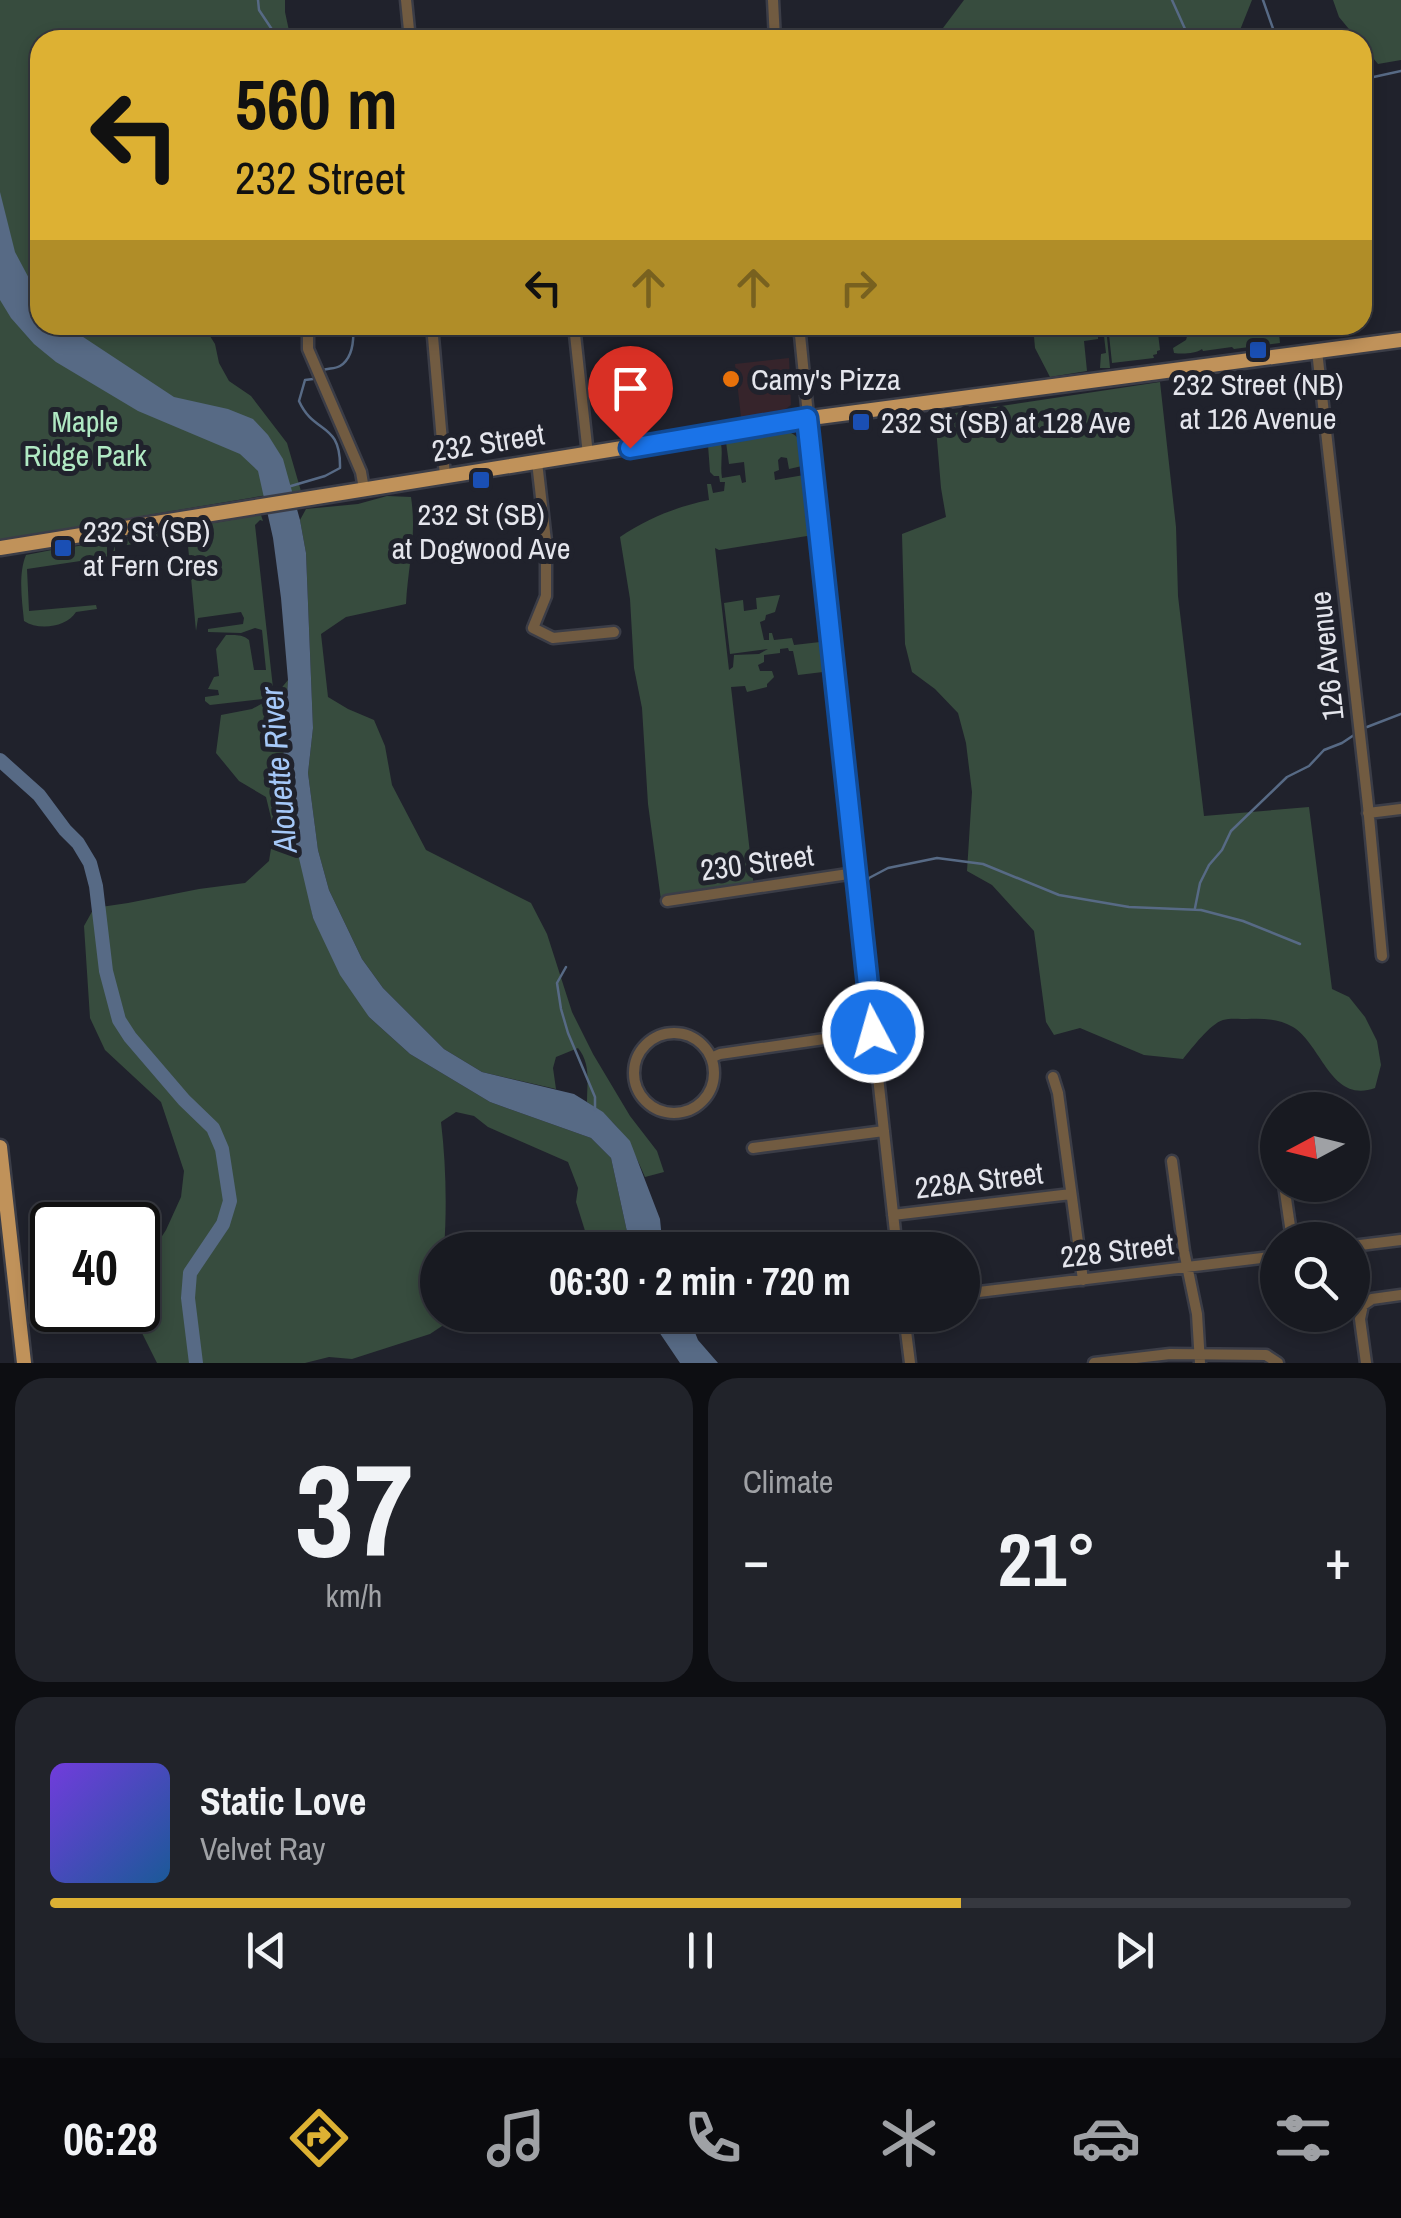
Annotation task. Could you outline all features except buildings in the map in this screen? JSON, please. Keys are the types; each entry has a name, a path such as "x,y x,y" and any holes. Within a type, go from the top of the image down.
{"main road":[{"name":"232 Street","path":"0,548 807,418 1401,340"},
{"path":"0,1147 24,1363"}],"street":[{"path":"406,0 409,30"},
{"path":"773,0 775,30"},
{"path":"308,335 308,349 361,472 364,490"},
{"path":"433,335 445,476"},
{"path":"575,335 588,455"},
{"path":"800,335 895,1232"},
{"name":"126 Avenue","path":"1317,351 1382,956"},
{"path":"537,462 546,541 546,596 533,628 554,638 614,632"},
{"path":"1368,812 1401,808"},
{"name":"230 Street","path":"667,901 855,873"},
{"path":"711,1058 873,1032"},
{"path":"674,1033 688,1035 704,1046 711,1058 713,1084 708,1096 693,1109 674,1114 661,1112 637,1090 635,1063 640,1051 655,1038 674,1033"},
{"path":"1053,1076 1083,1280"},
{"path":"753,1148 884,1131"},
{"path":"1172,1162 1197,1314 1200,1358"},
{"name":"228A Street","path":"893,1214 1072,1194"},
{"path":"1370,1244 1401,1240"},
{"name":"228 Street","path":"980,1292 1260,1258"},
{"path":"1366,1363 1360,1318 1363,1305 1372,1299 1401,1295"},
{"path":"906,1332 910,1363"},
{"path":"1094,1363 1170,1354 1200,1358 1266,1355 1278,1362"}],"shaded area":[{"path":"789,358 791,405 783,411 741,417 735,364"}],"green space":[{"name":"Maple Ridge Park","path":"0,0 285,0 289,30 30,30 30,335 209,335 229,381 251,396 287,443 303,498 294,500 291,491 0,540"},
{"path":"964,0 1252,0 1240,30 942,30"},
{"path":"1333,0 1401,0 1401,60 1378,64 1372,57 1372,30 1350,30 1339,17"},
{"path":"1034,335 1107,335 1110,368 1100,368 1101,354 1106,353 1104,336 1084,341 1087,371 1050,377 1035,348"},
{"path":"1109,335 1158,335 1160,350 1154,358 1112,363"},
{"path":"1187,335 1279,335 1280,343 1174,353 1173,348"},
{"path":"1160,382 1176,527 1178,596 1204,816 1309,807 1332,989 1349,997 1377,1041 1381,1065 1375,1088 1348,1088 1328,1070 1303,1035 1288,1024 1270,1020 1218,1022 1183,1059 1144,1055 1080,1028 1054,1035 1046,1022 1034,931 992,885 967,871 972,792 958,713 912,672 905,644 902,534 946,517 935,416"},
{"path":"784,432 798,439 802,466 789,469 787,458 781,457 775,480 806,476 815,537 715,548 729,670 734,655 759,654 768,649 730,654 724,603 743,600 744,611 757,609 756,598 780,595 775,612 760,622 764,640 769,640 772,633 774,640 792,638 794,645 820,642 823,672 798,675 793,651 780,649 780,653 764,655 764,662 758,665 760,671 772,671 774,677 767,687 747,692 745,686 731,687 754,888 661,900 620,537 663,514 709,500 707,484 711,484 713,493 724,491 725,482 710,472 708,445 721,444 722,478 740,475 742,483 746,482 744,462 729,464 726,442"},
{"path":"387,496 411,497 413,538 406,604 346,617 321,634 328,697 374,720 385,746 392,785 426,850 531,903 547,934 572,1012 630,1116 657,1151 664,1172 645,1177 623,1134 587,1102 587,1067 578,1048 556,1057 556,1089 482,1072 444,1049 383,988 362,959 329,890 318,850 308,773 313,728 306,553 300,520 306,509 358,504"},
{"path":"261,515 263,521 255,525 274,697 288,680 283,760 313,918 369,1017 410,1054 490,1102 591,1138 611,1158 627,1232 585,1232 576,1202 578,1188 568,1162 488,1127 474,1116 456,1112 441,1122 445,1232 420,1232 420,1332 433,1332 352,1359 329,1357 305,1363 157,1363 142,1333 160,1332 160,1239 181,1197 184,1171 161,1102 105,1050 90,1018 84,926 94,908 245,883 269,861 274,830 266,797 239,781 216,753 221,715 252,709 272,698 210,705 205,701 205,697 219,695 218,690 208,689 214,677 219,676 216,649 226,635 249,640 254,670 266,670 262,630 208,632 243,624 241,612 198,618 196,631 187,535 115,547 113,552 117,540 141,540 161,532"},
{"path":"101,543 107,547 107,557 27,569 29,611 96,605 97,609 76,612 52,626 24,621 21,579 26,555"}],"water":[{"path":"0,192 15,252 30,280 30,335 80,335 174,397 253,419 268,435 283,459 306,553 313,728 308,773 318,850 329,890 362,959 383,988 444,1049 482,1072 574,1094 603,1112 630,1141 660,1219 661,1232 627,1232 611,1158 591,1138 490,1102 410,1054 369,1017 340,975 313,918 287,807 283,760 288,680 281,598 258,471 240,454 138,411 56,362 11,318 0,300"},
{"path":"659,1332 695,1332 718,1363 680,1363"}],"waterway":[{"path":"258,0 259,10 272,30"},
{"path":"1172,0 1186,30"},
{"path":"1263,0 1274,30"},
{"path":"1372,77 1401,71"},
{"path":"323,370 338,367 348,358 353,335"},
{"path":"291,486 340,468 336,442 299,401 305,380 313,379"},
{"path":"1367,727 1401,714"},
{"path":"1195,908 1200,883 1231,831 1287,777 1309,766 1324,750 1354,735"},
{"path":"0,760 39,795 90,863 106,971 119,1020 184,1100 213,1128 222,1149 230,1201 223,1224 190,1273 188,1298 196,1363"},
{"path":"867,882 888,868 937,858 983,864 1059,895 1129,907 1201,910 1243,921 1300,944"},
{"path":"849,907 852,904"},
{"path":"566,967 557,983 561,1009 595,1097 595,1110"}],"place":[{"name":"232 Street (NB) at 126 Avenue","path":"1258,350"},
{"name":"Camy's Pizza","path":"731,379"},
{"name":"232 St (SB) at 128 Ave","path":"861,422"},
{"name":"232 St (SB) at Dogwood Ave","path":"481,480"},
{"name":"232 St (SB) at Fern Cres","path":"63,548"}],"route":[{"path":"630,448 807,418 873,1032"}],"water label":[{"name":"Alouette River","path":"278,770"}]}
